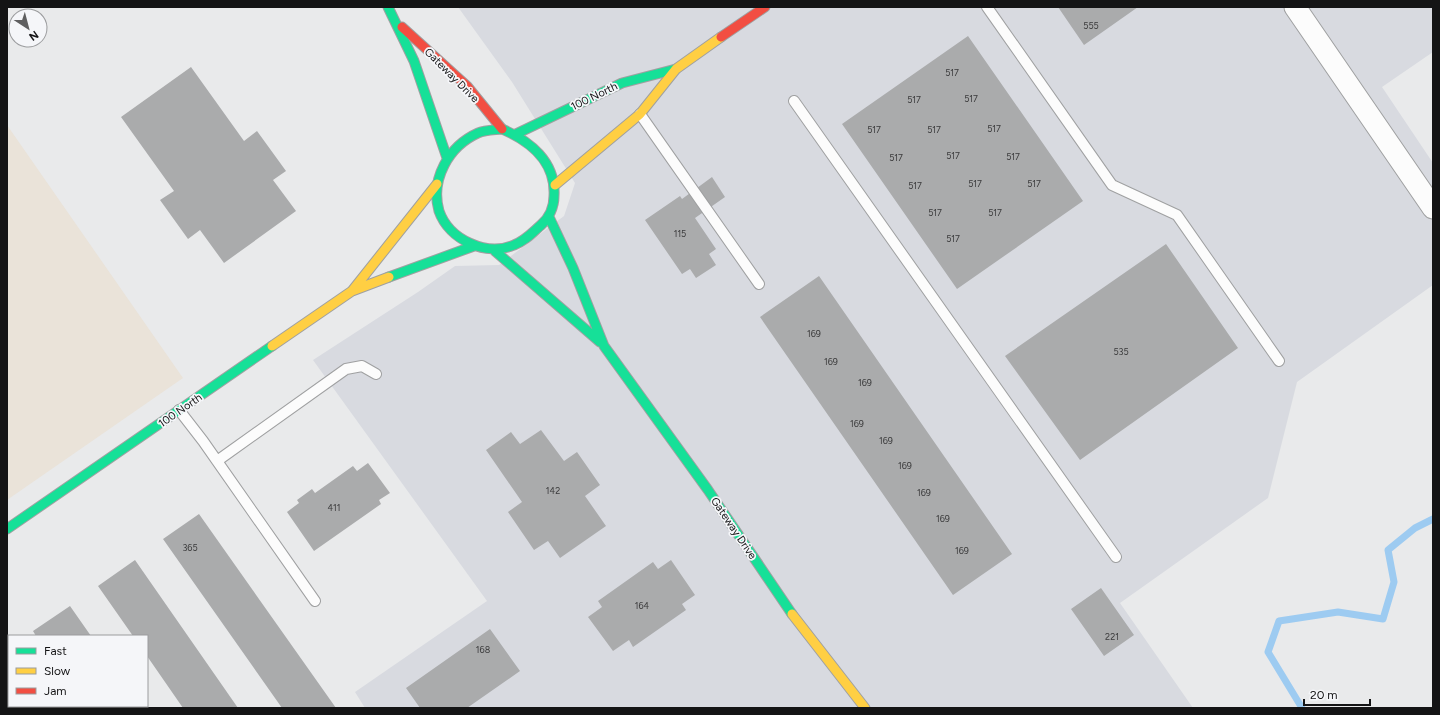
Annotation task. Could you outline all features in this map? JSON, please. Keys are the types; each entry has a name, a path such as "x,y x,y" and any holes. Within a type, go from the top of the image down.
{"main road":[{"name":"Gateway Drive","path":"388,7 398,23 431,109 446,158"},
{"name":"100 North","path":"555,185 640,114 676,69 765,7"},
{"name":"Gateway Drive","path":"398,23 467,86 502,129"},
{"name":"100 North","path":"516,134 622,83 676,69"},
{"path":"502,129 516,134 537,149 550,167 555,185 554,203 549,217 533,234 516,246 495,250 474,246 455,234 440,212 437,184 446,158 461,143 480,132 502,129"},
{"name":"100 North","path":"352,291 437,184"},
{"name":"Gateway Drive","path":"549,217 573,268 604,346"},
{"name":"100 North","path":"7,529 352,291 474,246"},
{"name":"Gateway Drive","path":"495,250 604,346 708,490 797,621 865,708"}],"street":[{"path":"1295,7 1433,208"}],"lane":[{"path":"986,7 1112,185 1177,216 1279,361"},
{"path":"794,101 1116,557"},
{"path":"640,114 759,284"},
{"path":"217,461 346,369 362,366 376,374"},
{"path":"179,410 217,461 315,601"}],"shaded area":[{"path":"458,7 1433,7 1433,52 1382,87 1433,163 1433,285 1297,382 1268,498 1120,603 1193,708 365,708 355,692 487,601 313,360 418,292 455,266 499,265 564,216 575,183 512,82"},
{"path":"7,125 183,378 7,500"}],"building":[{"path":"1058,7 1138,7 1084,45"},
{"path":"968,36 1083,201 957,289 842,124"},
{"path":"191,67 244,141 257,131 286,171 273,180 296,211 224,263 200,230 188,239 160,200 174,191 121,117"},
{"path":"712,177 725,197 695,218 716,249 709,254 716,265 696,278 690,269 682,274 645,220 680,196 682,199"},
{"path":"1166,244 1238,348 1080,460 1005,356"},
{"path":"819,276 1012,554 953,595 760,317"},
{"path":"541,430 564,461 577,452 600,485 585,496 606,526 560,558 548,541 534,550 508,512 522,502 486,450 511,432 520,444"},
{"path":"368,463 390,493 379,500 381,504 314,551 287,512 299,503 297,500 312,489 315,493 353,466 357,471"},
{"path":"199,514 336,708 282,708 163,539"},
{"path":"135,560 238,708 183,708 148,657 148,635 132,635 98,586"},
{"path":"671,560 695,595 682,604 686,610 633,647 629,640 613,651 588,617 602,607 598,601 653,562 658,569"},
{"path":"1101,588 1134,635 1104,656 1071,609"},
{"path":"70,606 90,635 35,635 33,631"},
{"path":"490,629 520,671 467,708 420,708 406,688"},
{"path":"7,675 8,707 30,708 7,708"},
{"path":"86,707 141,708 86,708"}],"waterway":[{"path":"1302,708 1268,652 1279,621 1338,612 1383,619 1394,582 1388,550 1415,528 1433,519"}],"traffic: fast":[{"path":"388,7 414,61 447,158"},
{"path":"516,134 622,83 676,69"},
{"path":"502,129 522,140 539,154 546,163 551,173 554,200 549,216 522,241 503,248 492,249 470,243 460,238 451,230 439,211 437,187 444,165 458,146 478,133 502,129"},
{"path":"549,217 573,268 604,346 708,490 792,614"},
{"path":"389,277 474,246"},
{"path":"495,251 600,342"},
{"path":"7,529 272,346"}],"traffic: slow":[{"path":"555,185 640,114 676,69 721,37"},
{"path":"352,291 437,184"},
{"path":"272,346 352,291 389,277"},
{"path":"792,614 865,708"}],"traffic: jam":[{"path":"721,37 765,7"},
{"path":"402,27 467,86 502,129"}]}
